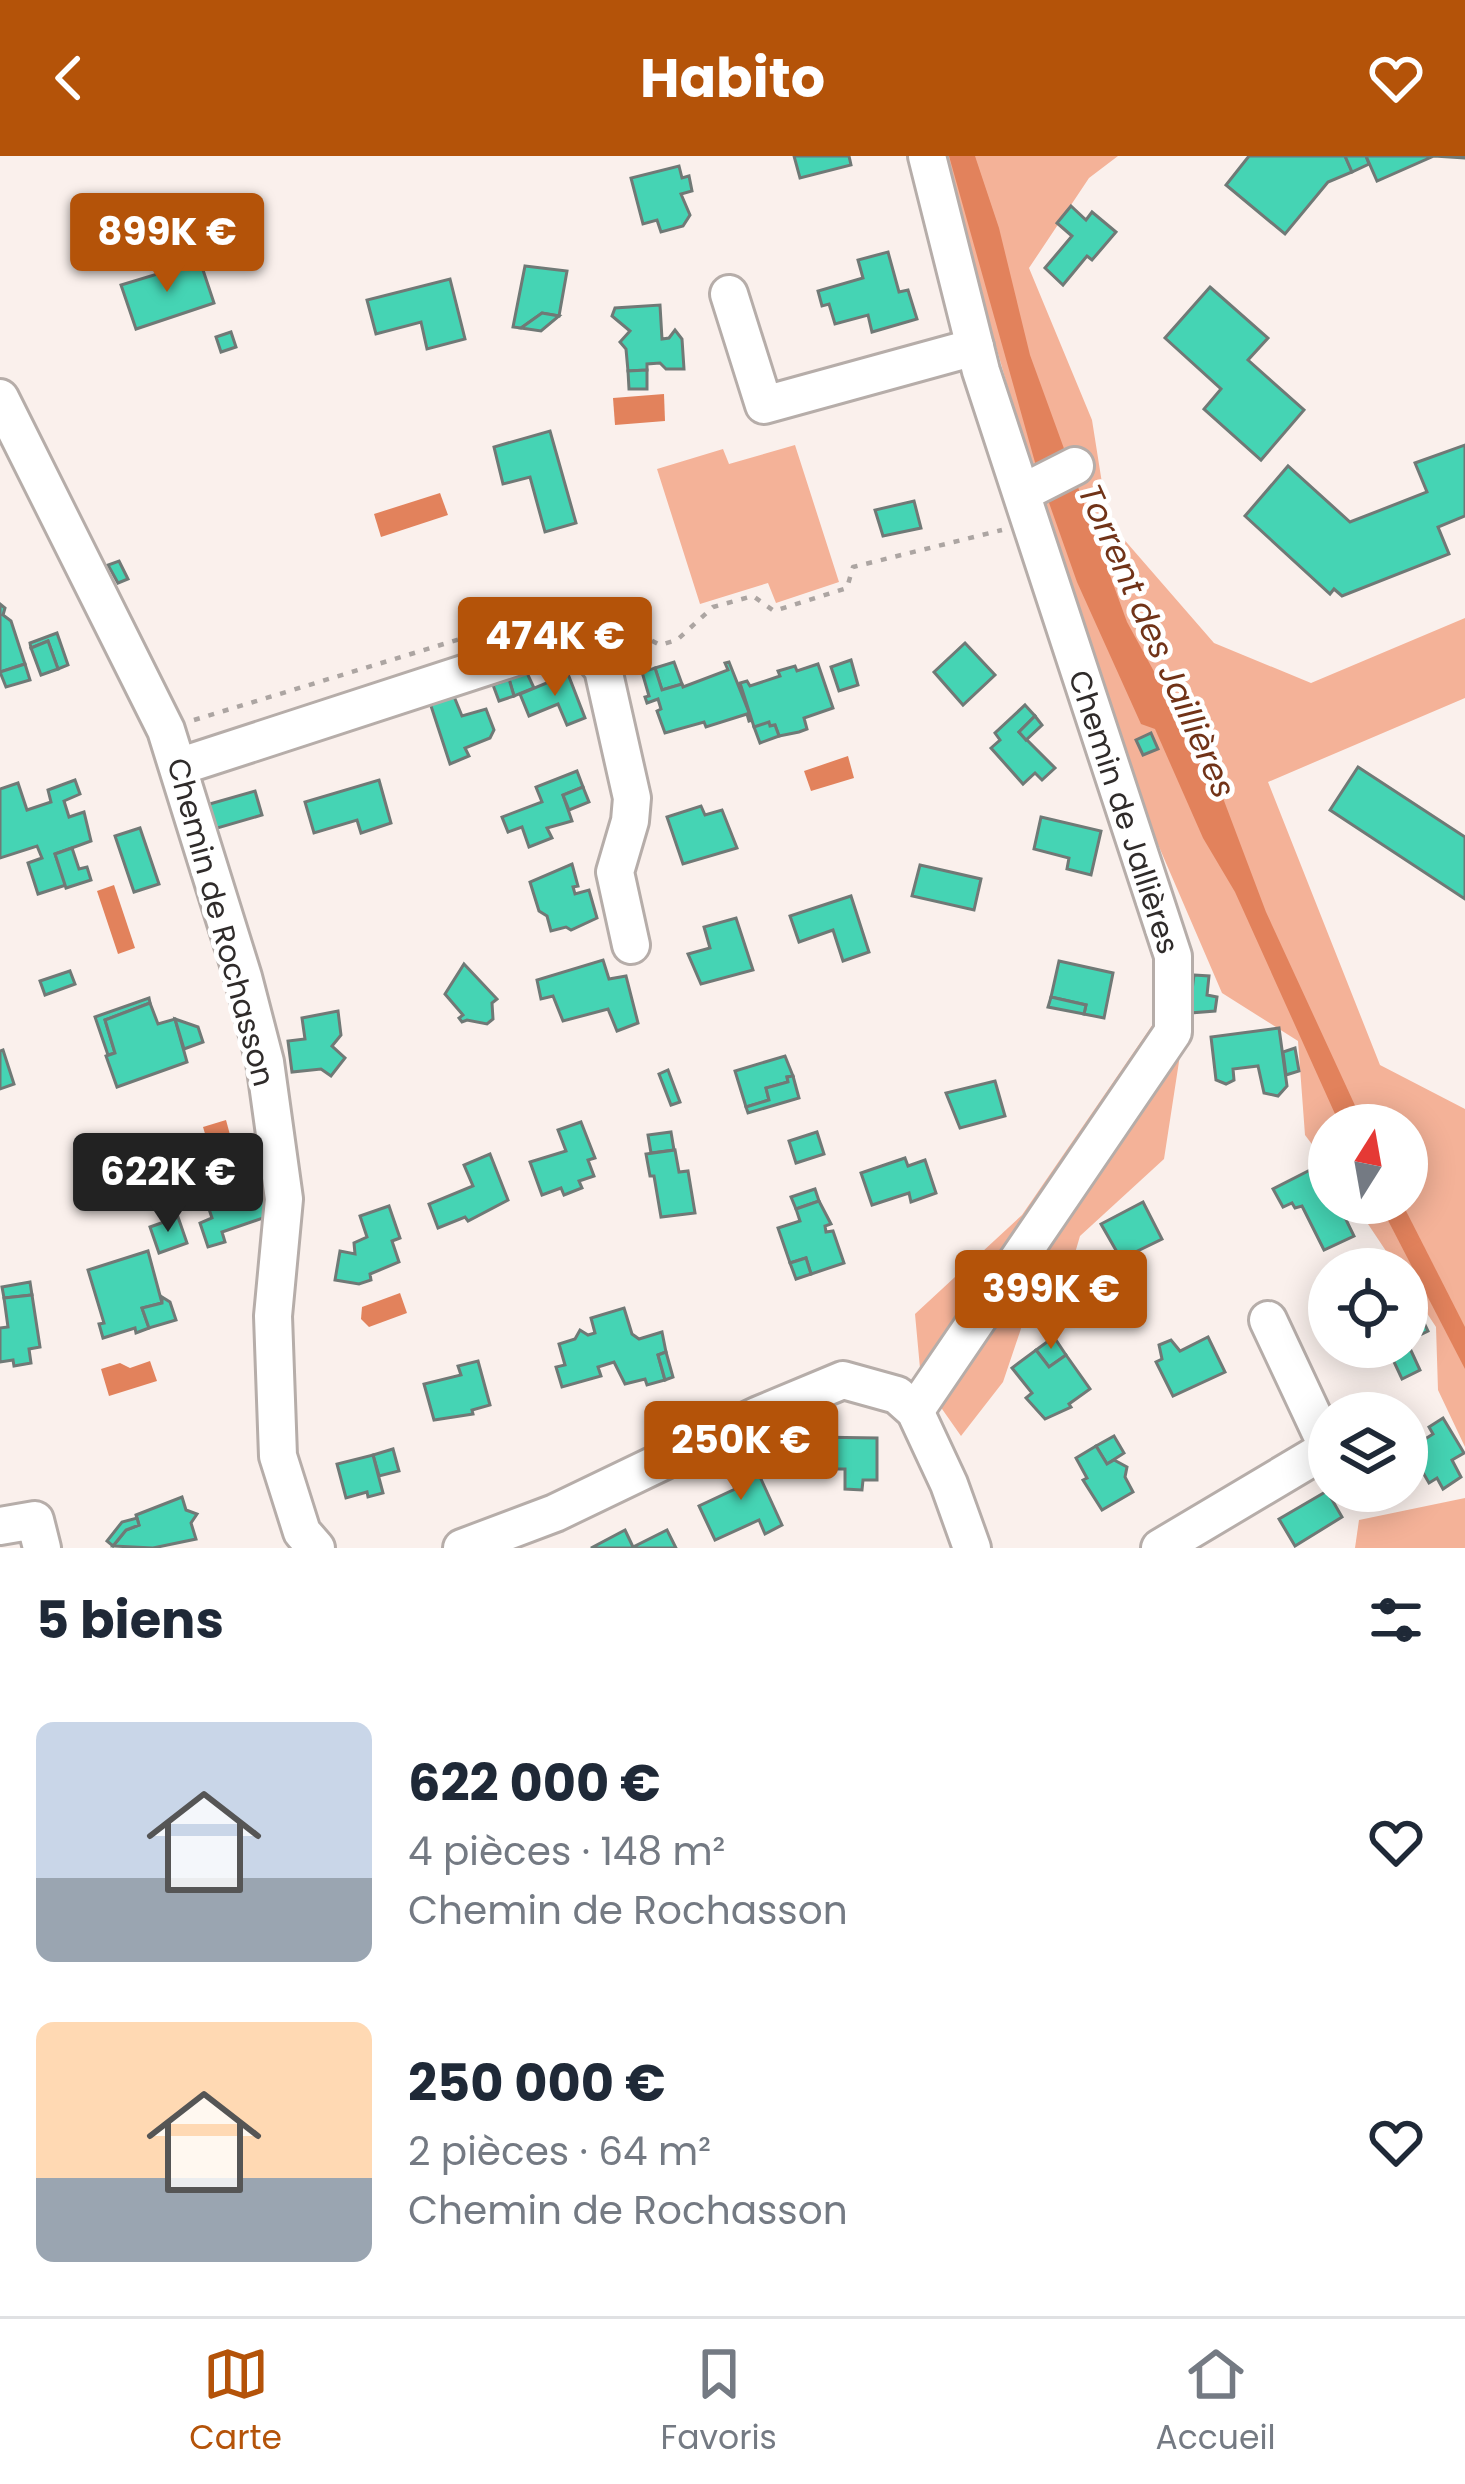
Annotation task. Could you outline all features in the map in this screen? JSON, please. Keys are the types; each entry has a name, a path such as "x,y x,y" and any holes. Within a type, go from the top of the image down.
{"street":[{"name":"Chemin de Jallières","path":"915,1411 1173,1032 1173,956 1029,500 975,347 927,156"},
{"path":"729,294 764,405 975,347"},
{"name":"Chemin de Rochasson","path":"0,398 181,766 265,1062 284,1199 273,1316 278,1456 302,1532 316,1548"},
{"path":"1029,500 1076,466"},
{"path":"181,766 577,637 603,669 632,797 615,872 631,944"},
{"path":"1160,1548 1328,1448 1268,1320"},
{"path":"462,1548 556,1513 843,1380 897,1395 915,1411 972,1548"},
{"path":"0,1526 35,1520 42,1548"}],"path":[{"path":"853,567 1029,500"}],"shaded area":[{"path":"941,156 1118,156 1089,178 1029,268 1092,420 1108,521 1214,643 1311,683 1465,618 1465,698 1268,782 1380,1065 1465,1109 1465,1447 1438,1390 1436,1327 1428,1315 1428,1248 1384,1248 1368,1224 1428,1224 1428,1104 1308,1104 1308,1139 1305,1135 1298,1041 1222,993 1138,798 1055,551"},
{"path":"949,156 975,156 999,228 1030,355 1127,622 1157,677 1184,709 1206,753 1266,912 1354,1104 1331,1104 1155,729 1141,724 1077,582 1036,466"},
{"path":"664,394 665,421 615,425 613,398"},
{"path":"795,445 839,582 776,603 768,583 700,604 657,469 723,449 729,464"},
{"path":"440,493 448,515 381,537 374,514"},
{"path":"848,756 854,778 811,791 804,771"},
{"path":"114,885 135,948 118,954 97,891"},
{"path":"1153,1024 1184,1029 1164,1159 1080,1236 1073,1260 1037,1281 1003,1382 961,1436 921,1379 915,1314 1022,1215"},
{"path":"226,1120 236,1157 214,1164 203,1127"},
{"path":"1390,1224 1413,1224 1425,1248 1402,1248"},
{"path":"1428,1254 1465,1327 1465,1369 1428,1298"},
{"path":"400,1293 407,1313 369,1327 361,1319 362,1307"},
{"path":"150,1361 157,1381 109,1396 101,1369 120,1363 130,1368"},
{"path":"1465,1498 1465,1548 1355,1548 1359,1520 1428,1512 1428,1506"}],"building":[{"path":"794,156 849,156 851,165 800,178"},
{"path":"1249,156 1345,156 1352,172 1328,182 1285,234 1226,185"},
{"path":"1345,156 1366,156 1369,164 1352,172"},
{"path":"1366,156 1434,156 1377,181"},
{"path":"679,166 682,178 689,176 692,191 681,194 690,215 683,226 661,232 657,220 643,224 631,178"},
{"path":"1071,206 1086,220 1092,212 1116,232 1063,285 1045,268 1072,236 1057,223"},
{"path":"888,252 899,292 908,290 917,319 872,332 868,315 835,324 829,304 822,306 818,291 863,278 858,260"},
{"path":"200,261 214,303 136,329 121,285"},
{"path":"525,266 567,271 559,316 542,313 521,328 513,327"},
{"path":"450,279 465,339 427,349 421,322 376,334 367,300"},
{"path":"1210,287 1268,338 1248,360 1304,410 1261,460 1204,409 1221,389 1165,338"},
{"path":"660,305 662,339 675,330 682,339 684,369 666,369 660,363 647,364 647,370 628,371 626,349 620,342 630,331 612,316 615,308"},
{"path":"542,313 559,316 541,331 521,328"},
{"path":"231,332 236,347 221,352 216,337"},
{"path":"647,370 647,389 629,389 628,371"},
{"path":"550,431 576,523 545,532 530,477 503,484 494,447"},
{"path":"1465,445 1465,516 1438,527 1449,554 1342,596 1334,589 1330,594 1245,516 1288,466 1350,522 1427,492 1415,463"},
{"path":"914,501 921,528 883,536 875,510"},
{"path":"119,561 128,579 118,583 108,565"},
{"path":"0,604 11,621 25,664 0,672"},
{"path":"57,633 68,665 58,669 48,641 31,648 30,643"},
{"path":"48,641 58,669 41,675 31,648"},
{"path":"965,643 995,675 963,705 934,672"},
{"path":"851,660 858,685 839,691 831,667"},
{"path":"674,662 682,684 662,690 655,668"},
{"path":"729,662 752,720 747,714 665,733 658,699 647,703 642,672 655,668 662,690 728,670 725,663"},
{"path":"25,664 30,680 6,687 0,672"},
{"path":"818,664 833,708 804,718 807,729 799,732 779,736 775,725 754,727 740,683 747,681 750,686 780,676 778,671"},
{"path":"527,673 534,688 514,696 509,679"},
{"path":"568,674 585,718 567,725 558,704 529,716 520,694"},
{"path":"509,679 514,696 499,701 493,685"},
{"path":"453,694 462,716 486,709 494,730 490,738 465,748 469,756 450,764 430,703"},
{"path":"1025,705 1035,716 1019,732 1055,768 1042,780 1035,773 1023,784 991,748 1000,740 995,733"},
{"path":"1035,716 1042,725 1026,740 1019,732"},
{"path":"769,722 779,736 760,743 754,727"},
{"path":"1151,733 1158,749 1143,755 1136,740"},
{"path":"1358,767 1465,837 1465,899 1330,810"},
{"path":"577,771 583,787 563,795 572,821 547,828 552,838 529,847 522,827 508,832 502,817 542,802 536,787"},
{"path":"75,780 80,794 64,801 69,817 84,812 91,841 55,854 66,885 38,894 28,863 42,858 37,846 0,858 0,789 18,783 27,810 51,802 48,790"},
{"path":"379,780 391,823 361,833 357,820 314,833 305,802"},
{"path":"583,787 589,802 569,810 563,795"},
{"path":"255,791 262,815 214,829 206,805"},
{"path":"701,806 705,815 722,810 737,848 683,864 667,817"},
{"path":"1041,817 1101,831 1091,875 1067,869 1069,858 1034,849"},
{"path":"140,828 159,884 134,892 115,836"},
{"path":"72,848 79,869 87,867 91,880 66,888 55,854"},
{"path":"572,864 578,886 573,887 575,894 589,890 597,918 571,930 551,931 530,882"},
{"path":"920,865 981,879 974,910 912,896"},
{"path":"851,896 869,952 843,961 833,930 799,942 790,916"},
{"path":"736,918 753,970 701,984 688,954 710,948 704,927"},
{"path":"603,960 609,979 626,976 638,1023 617,1031 608,1009 563,1021 553,996 541,999 537,980"},
{"path":"1059,961 1113,973 1104,1018 1084,1014 1086,1005 1051,997"},
{"path":"464,964 497,999 492,1003 493,1019 487,1024 462,1022 463,1015 445,994"},
{"path":"70,971 75,984 45,995 40,981"},
{"path":"1194,975 1209,976 1207,995 1217,997 1215,1011 1189,1013"},
{"path":"1051,997 1086,1005 1084,1014 1048,1007"},
{"path":"149,998 150,1003 105,1020 115,1053 108,1055 95,1017"},
{"path":"150,1003 158,1024 175,1019 187,1062 117,1087 106,1056 115,1053 105,1020"},
{"path":"338,1011 341,1035 332,1046 345,1058 331,1076 321,1069 292,1072 288,1041 305,1039 302,1018"},
{"path":"175,1019 198,1027 203,1042 184,1049"},
{"path":"1279,1028 1287,1086 1278,1096 1264,1093 1258,1066 1233,1069 1234,1080 1226,1084 1216,1080 1211,1037"},
{"path":"1295,1048 1299,1071 1286,1075 1283,1052"},
{"path":"0,1051 14,1084 0,1089"},
{"path":"785,1056 793,1076 766,1088 769,1100 746,1107 735,1071"},
{"path":"668,1070 680,1102 671,1105 659,1074"},
{"path":"793,1076 799,1098 748,1113 746,1107 769,1100 766,1088"},
{"path":"995,1081 1005,1116 960,1128 946,1093"},
{"path":"581,1122 595,1158 588,1160 594,1176 579,1181 582,1188 564,1195 561,1188 542,1195 530,1162 566,1151 558,1130"},
{"path":"671,1132 674,1150 651,1153 648,1135"},
{"path":"817,1132 824,1154 796,1163 789,1141"},
{"path":"675,1150 679,1172 688,1171 695,1213 661,1217 646,1154"},
{"path":"490,1154 508,1200 468,1221 465,1217 438,1228 429,1204 473,1186 464,1165"},
{"path":"905,1158 908,1166 925,1160 936,1193 911,1202 909,1193 872,1205 861,1173"},
{"path":"1308,1171 1308,1218 1302,1206 1283,1207 1273,1189"},
{"path":"269,1186 266,1217 222,1232 225,1242 208,1247 200,1223 212,1218 208,1206"},
{"path":"815,1189 819,1201 796,1209 791,1197"},
{"path":"819,1201 831,1224 825,1226 826,1232 833,1231 844,1263 811,1274 806,1258 790,1263 778,1228 800,1221 796,1209"},
{"path":"1143,1202 1162,1239 1121,1259 1101,1224"},
{"path":"389,1206 400,1238 392,1241 399,1262 359,1284 335,1280 340,1251 355,1254 354,1243 367,1237 360,1216"},
{"path":"178,1217 187,1243 159,1253 150,1227"},
{"path":"1311,1224 1348,1224 1354,1236 1323,1248"},
{"path":"148,1251 162,1303 142,1308 149,1328 103,1338 99,1324 104,1323 88,1270"},
{"path":"806,1258 811,1274 796,1279 790,1263"},
{"path":"1069,1271 1079,1288 1052,1304 1042,1287"},
{"path":"30,1282 32,1295 4,1298 2,1287"},
{"path":"32,1295 40,1347 29,1349 31,1363 0,1362 0,1328 8,1327 4,1298"},
{"path":"162,1297 170,1302 176,1320 149,1328 142,1308 162,1303"},
{"path":"624,1308 632,1334 639,1339 662,1332 666,1352 658,1355 665,1380 625,1384 614,1362 598,1367 601,1376 562,1387 556,1367 565,1365 559,1344 575,1339 580,1330 595,1333 591,1318"},
{"path":"1054,1337 1066,1355 1049,1367 1036,1350"},
{"path":"1208,1337 1225,1372 1173,1396 1156,1362 1162,1359 1159,1345 1171,1340 1180,1351"},
{"path":"1036,1350 1049,1367 1066,1355 1090,1389 1071,1407 1045,1419 1026,1398 1032,1393 1012,1368"},
{"path":"666,1352 673,1377 665,1380 658,1355"},
{"path":"478,1361 490,1405 472,1410 473,1414 434,1420 424,1384 461,1375 458,1366"},
{"path":"1397,1368 1419,1368 1420,1370 1402,1379"},
{"path":"1443,1418 1464,1453 1452,1460 1461,1477 1443,1489 1437,1478 1428,1481 1428,1437 1433,1434 1429,1427"},
{"path":"1114,1436 1124,1453 1107,1464 1096,1446"},
{"path":"813,1437 877,1438 877,1480 863,1480 862,1490 845,1489 845,1469 812,1469"},
{"path":"1096,1446 1107,1464 1114,1460 1127,1467 1125,1477 1133,1492 1102,1510 1076,1458"},
{"path":"393,1449 399,1471 379,1476 373,1455"},
{"path":"373,1455 383,1493 346,1498 337,1464"},
{"path":"750,1455 782,1525 765,1534 759,1520 715,1540 699,1506 735,1489 725,1467"},
{"path":"182,1497 186,1510 197,1514 191,1523 196,1539 153,1548 113,1546 126,1530 139,1525 136,1515"},
{"path":"1308,1502 1308,1512 1339,1512 1342,1517 1295,1546 1279,1519"},
{"path":"137,1518 139,1525 126,1530 113,1546 107,1541 122,1522"},
{"path":"625,1530 633,1547 667,1530 676,1548 591,1548"}],"water label":[{"name":"Torrent des Jaillières","path":"1157,641"}]}
